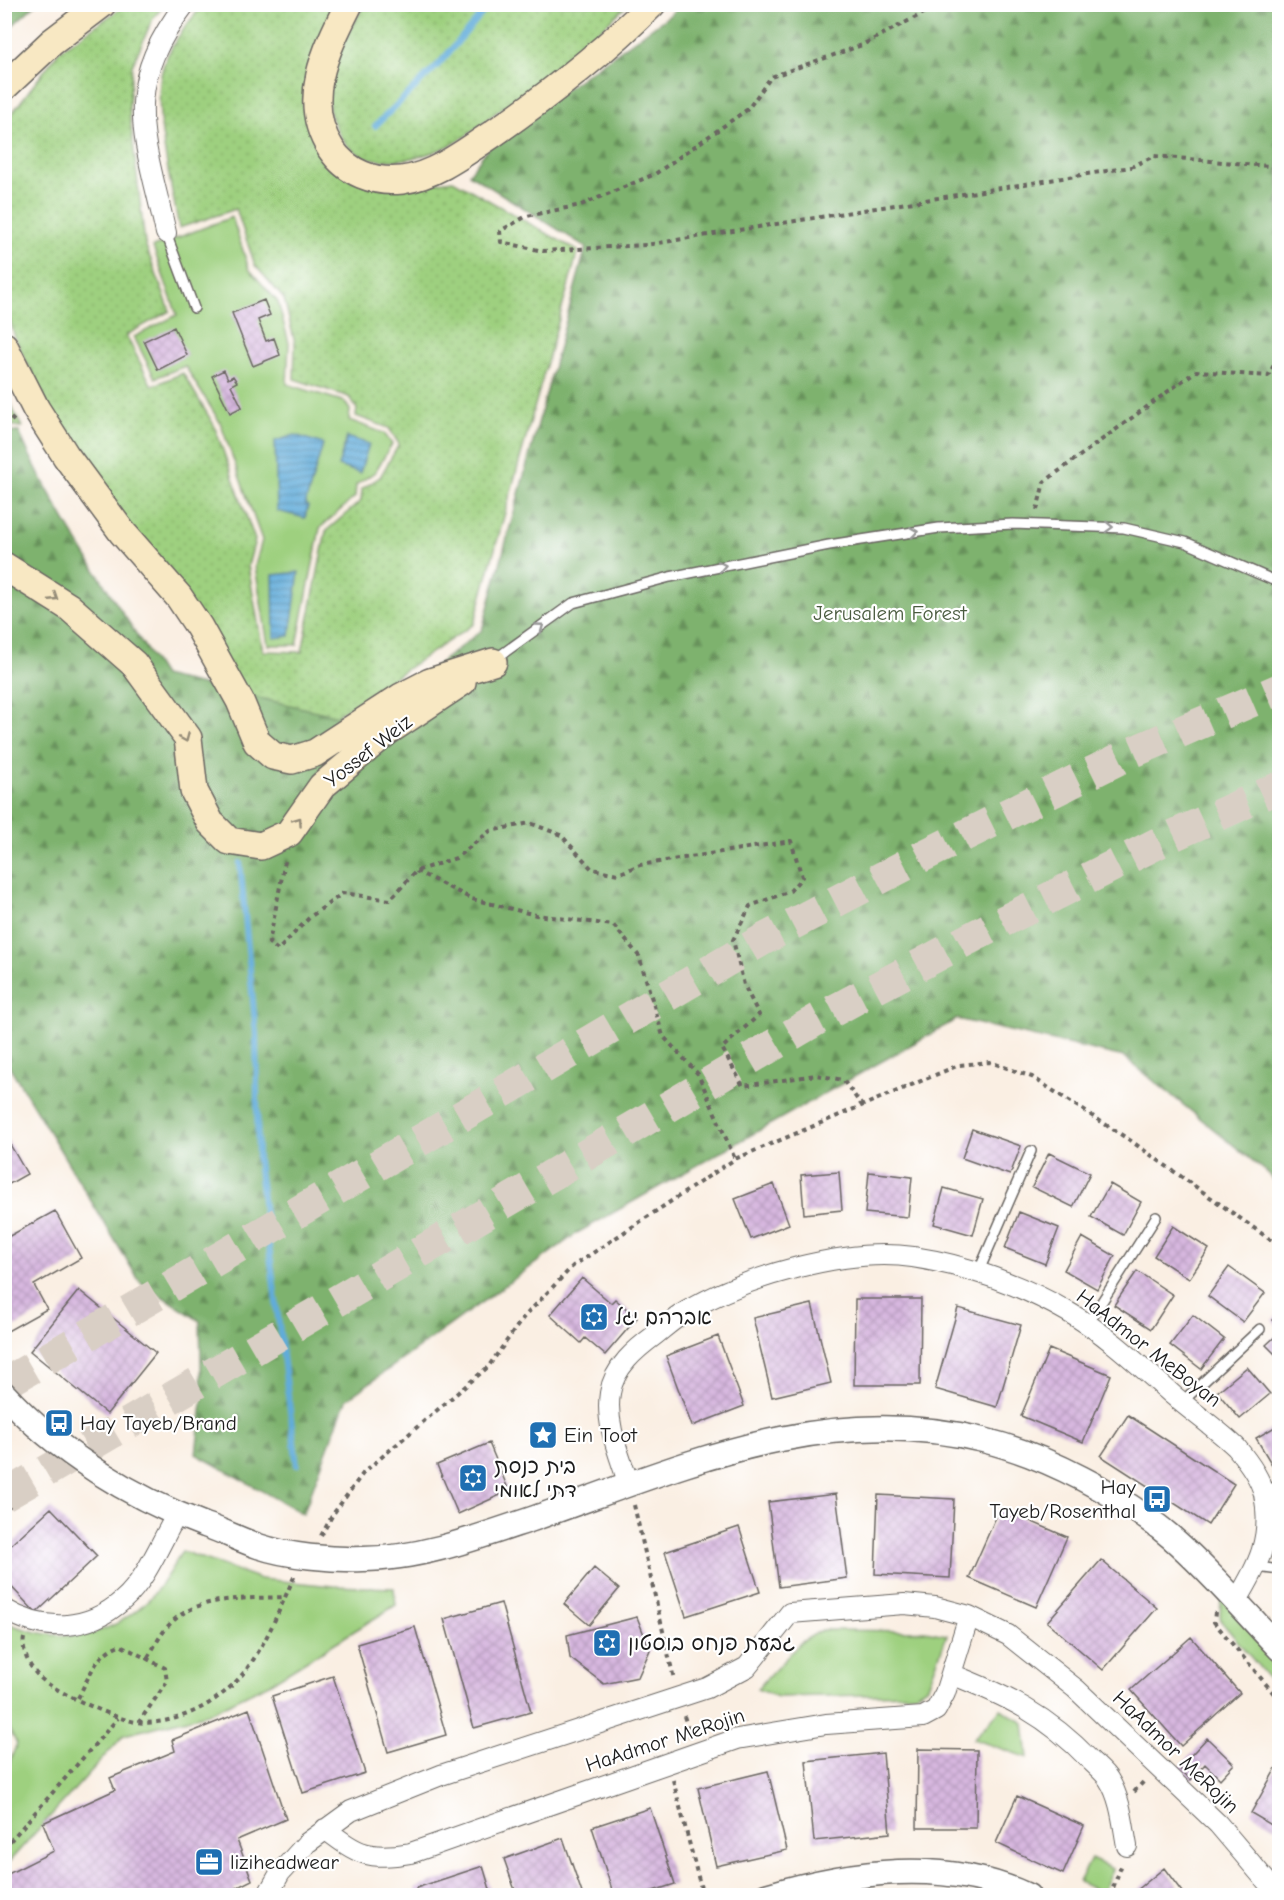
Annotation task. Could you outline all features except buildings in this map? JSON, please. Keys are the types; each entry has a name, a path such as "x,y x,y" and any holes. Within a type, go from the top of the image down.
{"main road":[{"path":"4,87 45,48 102,4"},
{"path":"349,4 320,66 316,92 318,117 325,139 337,158 354,172 376,180 403,180 433,170 467,151 542,100 604,50 652,4"},
{"path":"4,346 36,410 66,456 122,532 179,597 199,627 240,701 257,742 273,756 292,760 315,753 401,697 430,682 493,662"},
{"path":"4,566 69,607 134,664 188,738 194,790 210,822 229,841 261,846 289,833"},
{"name":"Yossef Weiz","path":"289,833 322,786 330,779 388,731 493,662"}],"street":[{"path":"166,233 147,146 142,101 147,71 153,55 185,4"},
{"name":"HaAdmor MeBoyan","path":"629,1485 612,1434 609,1410 610,1391 633,1351 687,1311 771,1274 824,1261 872,1256 909,1256 944,1262 978,1273 1059,1307 1086,1325 1236,1448 1258,1478 1272,1489 1263,1554 1236,1602"},
{"path":"4,1394 28,1420 103,1474 177,1514 260,1547 312,1556 364,1559 439,1547 489,1534 726,1452 773,1439 821,1430 865,1426 952,1434 984,1440 1032,1457 1079,1478 1121,1502 1167,1534 1219,1584 1280,1649"},
{"path":"4,1609 27,1619 65,1627 86,1622 124,1599 144,1572 177,1514"},
{"name":"HaAdmor MeRojin","path":"267,1896 280,1873 307,1842 351,1811 400,1790 707,1688 747,1667 790,1613 904,1604 935,1607 969,1617 1008,1635 1043,1661 1218,1824 1279,1896"},
{"name":"HaAdmor MeRojin","path":"325,1829 352,1850 369,1855 388,1857 411,1853 737,1739 826,1724 922,1717 936,1710 951,1674 969,1617"},
{"path":"951,1674 1006,1696 1045,1720 1109,1779 1120,1809 1127,1846"},
{"path":"766,1896 827,1879 893,1871 933,1873 975,1879 1028,1896"}],"lane":[{"path":"166,233 194,308"},
{"path":"493,662 573,603 670,577 829,545 928,530 1033,524 1124,528 1185,542 1280,583"},
{"path":"978,1273 1031,1151"},
{"path":"1086,1325 1156,1217"},
{"path":"1182,1402 1260,1329"},
{"path":"1257,1567 1280,1570"}],"path":[{"path":"941,4 862,45 771,77 748,110 655,174 581,205 527,216 500,231 501,242 543,251 646,245 1131,167 1154,156 1280,167"},
{"path":"1033,524 1044,482 1196,371 1268,376 1280,354"},
{"path":"289,833 278,905 269,943 278,950 310,917 343,892 390,900 416,871 456,858 490,831 530,823 561,835 592,869 618,874 640,865 791,841 802,877 790,891 750,906 733,940 744,985 759,1014 722,1048 743,1086 816,1075 843,1080 863,1107"},
{"path":"416,871 472,899 536,915 613,925 639,956 663,1036 698,1074 735,1159"},
{"path":"27,1619 22,1647 30,1665 44,1681 118,1718 138,1723 192,1713 217,1698 240,1679 255,1658 285,1597 312,1556 328,1523 364,1473 488,1367 523,1318 573,1266 735,1159 959,1065 990,1062 1032,1077 1131,1141 1275,1243 1280,1250"},
{"path":"629,1485 678,1697 695,1752"},
{"path":"1219,1584 1214,1622 1280,1701"},
{"path":"148,1657 172,1622 193,1609 221,1601 285,1597"},
{"path":"78,1698 97,1661 108,1649 120,1645 148,1657 165,1668 167,1682 138,1723"},
{"path":"4,1848 118,1718"},
{"path":"668,1762 703,1896"},
{"path":"1120,1809 1156,1768"},
{"path":"1110,1896 1118,1880 1127,1846"}],"green space":[{"path":"5,4 35,4 35,5 5,32"},
{"path":"126,5 165,5 153,18 132,66 129,108 145,244 170,311 126,335 152,386 183,373 214,425 255,540 248,566 263,651 302,652 326,531 361,501 362,489 380,477 399,444 389,428 356,416 357,409 349,397 294,379 295,343 284,299 255,265 236,209 179,228 161,124 160,83 163,67 170,51 192,18 203,5 337,5 308,73 302,105 315,143 394,188 453,180 578,251 474,624 273,758 68,447 15,338 5,303 4,127 60,50"},
{"path":"364,5 628,5 550,71 453,144 424,155 391,160 360,155 348,146 338,132 329,110 331,80 339,53"},
{"name":"Jerusalem Forest","path":"679,5 1279,5 1279,1187 1269,1174 1124,1057 957,1019 579,1232 346,1400 303,1514 196,1454 202,1403 200,1321 140,1282 5,1059 5,431 19,432 68,526 163,676 351,719 396,697 482,630 586,247 469,174 495,139 670,15"},
{"path":"232,217 249,269 278,302 289,343 287,384 345,402 350,410 349,420 384,433 392,444 375,472 356,485 355,497 320,528 297,645 268,645 255,566 262,540 220,422 185,366 155,378 134,337 177,315 153,247"},
{"path":"5,394 22,427 5,425"},
{"path":"182,1551 261,1579 333,1586 394,1588 396,1605 269,1684 207,1714 124,1735 5,1866 5,1774 17,1743 5,1723 4,1622 24,1629 62,1636 80,1635 115,1625 153,1595"},
{"path":"1221,1595 1279,1667 1279,1691 1220,1620"},
{"path":"822,1630 925,1631 947,1635 928,1686 915,1694 778,1697 757,1689 801,1642"},
{"path":"1001,1709 1024,1723 1028,1758 973,1739"},
{"path":"1091,1859 1113,1869 1102,1893 1079,1882"}],"water":[{"path":"295,435 323,444 305,505 308,506 305,518 277,511 275,441"},
{"path":"347,437 369,444 360,473 338,466"},
{"path":"299,572 290,636 274,638 273,575"}],"waterway":[{"path":"375,126 439,64 490,4"},
{"path":"240,863 256,1034 258,1161 297,1465"}],"tunnel":[{"path":"4,1384 764,939 923,856 1133,752 1280,689"},
{"path":"4,1496 818,1019 980,933 1168,838 1280,787"}],"place":[{"name":"אברהם יגל","path":"594,1317"},
{"name":"Hay Tayeb/Brand","path":"59,1423"},
{"name":"Ein Toot","path":"543,1435"},
{"name":"בית כנסת דתי לאומי","path":"473,1478"},
{"name":"Hay Tayeb/Rosenthal","path":"1157,1499"},
{"name":"גבעת פנחס בוסטון","path":"607,1643"},
{"name":"liziheadwear","path":"209,1862"}]}
